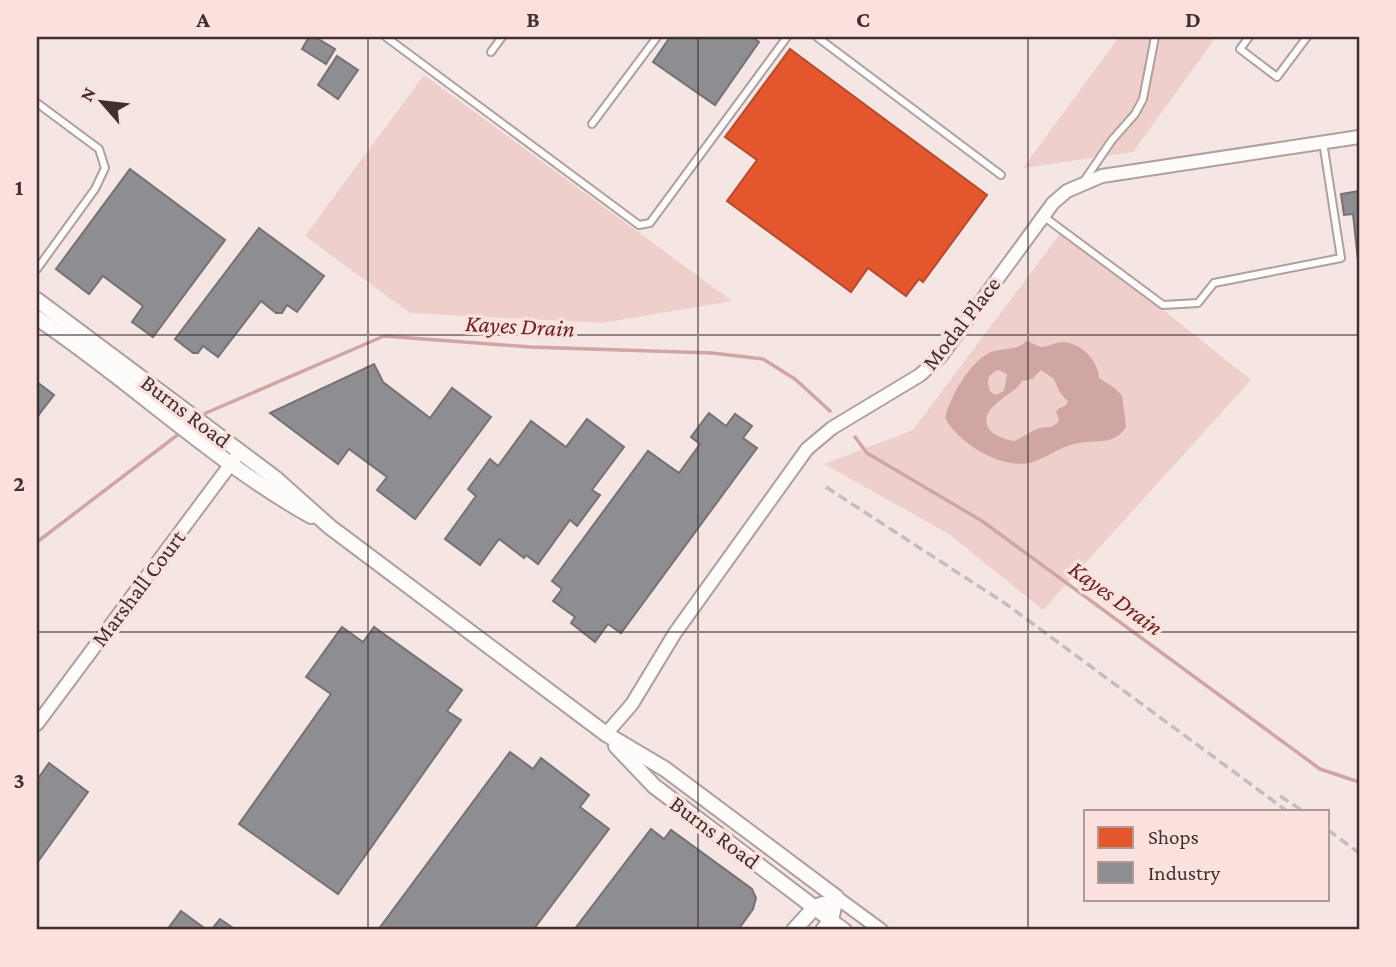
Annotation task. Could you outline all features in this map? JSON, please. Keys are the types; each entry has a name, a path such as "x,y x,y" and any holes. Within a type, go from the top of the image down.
{"street":[{"name":"Modal Place","path":"606,734 632,704 675,634 807,449 832,428 920,375 941,356 1042,215 1067,191 1114,174 1359,137"},
{"name":"Burns Road","path":"37,300 236,457"},
{"name":"Burns Road","path":"37,318 134,388 302,499 330,527 606,734 665,769 836,897"},
{"name":"Marshall Court","path":"37,724 236,457"},
{"name":"Burns Road","path":"606,734 654,786 815,907 827,925"},
{"path":"794,930 815,907 836,897"},
{"path":"836,897 827,925 845,930"},
{"path":"836,897 881,930"}],"lane":[{"path":"386,37 639,225 650,223 787,37"},
{"path":"491,52 502,37"},
{"path":"592,124 657,37"},
{"path":"817,37 1001,175"},
{"path":"1083,183 1112,141 1135,114 1143,99 1155,37"},
{"path":"1249,37 1240,49 1277,77 1307,37"},
{"path":"37,103 99,149 105,168 95,189 37,269"},
{"path":"1042,215 1163,305 1198,303 1214,283 1341,258 1323,142"}],"shaded area":[{"path":"1119,37 1216,37 1133,152 1023,168"},
{"path":"424,75 732,301 602,323 410,313 305,236"},
{"path":"1063,230 1251,380 1043,610 949,534 824,464 913,430"},
{"path":"1026,341 1041,347 1070,343 1088,354 1096,365 1099,378 1122,396 1126,427 1122,433 1105,441 1072,444 1033,462 1021,464 996,459 960,437 945,418 961,381 974,364 989,353","holes":["998,370 1007,374 1004,391 995,395 990,391 988,381","1041,370 1054,379 1068,402 1056,412 1059,420 1052,427 1037,429 1014,441 994,434 986,421 992,408 1022,381 1032,379"]}],"building: Shops":[{"path":"790,49 987,195 923,282 919,279 906,296 868,268 851,292 727,201 757,160 725,137"}],"building: Industry":[{"path":"309,37 315,37 335,49 326,64 302,49"},
{"path":"670,37 752,37 759,42 715,105 653,62"},
{"path":"337,56 358,70 338,99 318,85"},
{"path":"130,169 225,240 153,337 132,322 143,306 103,276 89,294 56,269"},
{"path":"1359,191 1359,270 1353,214 1344,215 1341,194"},
{"path":"259,228 324,276 297,312 287,305 282,313 276,313 261,301 218,357 203,346 198,353 193,353 175,339"},
{"path":"374,364 383,382 430,418 452,388 491,417 415,519 377,490 387,477 349,449 338,464 270,413"},
{"path":"37,382 54,395 37,417"},
{"path":"709,413 726,426 735,414 752,426 743,438 757,448 621,633 608,624 595,642 571,623 575,617 553,601 562,589 552,581 648,451 679,473 700,444 691,437"},
{"path":"587,419 624,447 592,490 600,495 577,526 570,520 538,564 526,555 524,558 499,539 480,565 445,539 476,496 468,489 490,459 498,466 531,421 566,447"},
{"path":"342,627 363,642 374,627 462,690 447,711 461,720 338,894 239,824 331,694 306,677"},
{"path":"510,752 533,769 541,758 589,795 580,807 609,829 533,930 378,930"},
{"path":"49,763 88,792 37,863 37,780"},
{"path":"651,829 664,839 671,830 752,889 756,898 753,909 738,930 574,930"},
{"path":"181,911 207,930 167,930"},
{"path":"220,919 236,930 211,930"}],"waterway":[{"name":"Kayes Drain","path":"206,413 384,336 530,347 712,353 763,359 795,379 830,411"},
{"name":"Kayes Drain","path":"37,542 180,433"},
{"name":"Kayes Drain","path":"855,437 867,453 982,521 1320,769 1359,782"}],"railway":[{"path":"826,487 1006,604 1286,810"},
{"path":"1280,796 1301,810"},
{"path":"1330,831 1359,853"}]}
